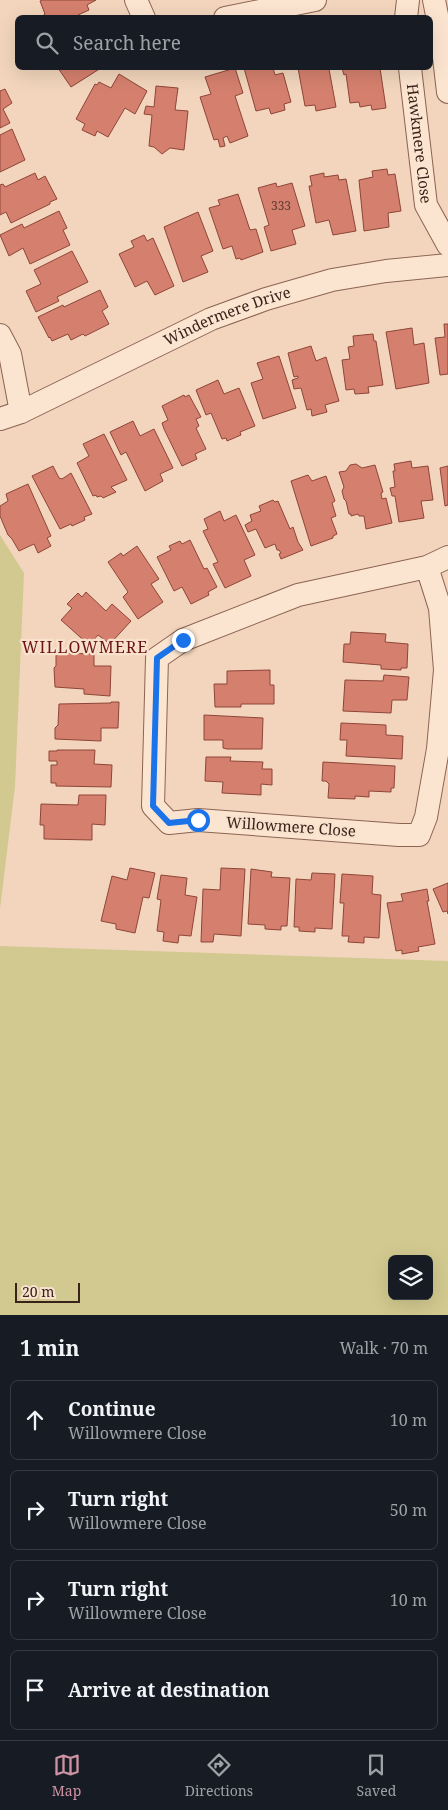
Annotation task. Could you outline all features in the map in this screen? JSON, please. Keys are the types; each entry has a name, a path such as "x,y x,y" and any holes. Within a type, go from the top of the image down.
{"street":[{"path":"136,0 143,15"},
{"path":"240,15 315,0"},
{"path":"406,15 408,0"},
{"path":"434,0 442,40 448,92"},
{"name":"Hawkmere Close","path":"410,70 426,205 448,246"},
{"name":"Windermere Drive","path":"0,419 21,412 211,319 266,299 332,280 386,271 448,265"},
{"path":"0,334 10,354 21,412"},
{"path":"0,388 21,412"},
{"name":"Windermere Drive","path":"0,431 21,412"},
{"name":"Willowmere Close","path":"438,570 298,594 183,640 157,658 153,806 169,823 198,820 399,835 419,834 426,817 438,749 445,670 438,570 448,557"}],"shaded area":[{"path":"0,535 24,573 15,786 0,909"},
{"path":"0,946 448,961 448,1315 0,1315"}],"building":[{"path":"96,0 87,5 89,10 78,15 44,15 40,1"},
{"path":"59,70 98,70 71,87"},
{"path":"228,70 236,70 243,93 235,96 248,136 230,143 227,136 223,138 225,146 220,147 218,139 214,140 200,97 211,94 205,77"},
{"path":"245,70 274,70 275,75 283,73 291,102 284,104 285,110 271,114 269,108 256,111"},
{"path":"298,70 329,70 336,107 316,111 315,105 305,106"},
{"path":"343,70 380,70 386,108 372,110 371,105 360,107 359,102 350,103 346,74 344,75"},
{"path":"119,74 147,91 135,114 125,108 108,137 97,131 95,136 82,130 85,124 76,119 95,84 97,85 99,82 111,88"},
{"path":"156,86 178,88 175,110 188,111 184,150 170,148 162,154 154,147 149,146 152,115 144,114 146,106 154,107"},
{"path":"5,89 12,103 3,109 10,123 0,128 0,91"},
{"path":"12,129 25,160 0,172 0,135"},
{"path":"387,169 388,175 395,174 401,211 388,213 389,227 364,231 359,180 373,177 372,171"},
{"path":"35,173 38,180 45,176 57,199 11,223 6,212 0,215 0,185 3,184 5,187"},
{"path":"324,173 324,177 338,175 339,180 346,179 356,231 333,235 329,220 316,223 309,186 312,186 310,176"},
{"path":"276,183 277,187 292,183 305,226 292,230 296,244 271,251 264,227 269,225 258,188"},
{"path":"238,194 250,230 256,229 263,252 241,260 240,258 236,259 232,246 223,249 209,208 220,205 218,200"},
{"path":"59,211 67,228 63,230 70,245 30,264 23,248 9,256 0,235 22,224 24,228"},
{"path":"198,212 213,251 201,256 208,272 183,282 164,227"},
{"path":"144,235 147,241 153,238 174,286 155,295 147,281 135,287 119,254 134,247 131,241"},
{"path":"72,251 88,282 57,297 59,301 36,312 26,291 41,284 34,270"},
{"path":"100,290 108,307 102,311 109,324 85,336 83,334 71,340 68,334 52,341 49,338 38,317"},
{"path":"444,324 448,324 448,374 440,375 435,338 445,337"},
{"path":"412,328 414,345 424,343 429,383 396,389 386,332"},
{"path":"373,334 374,341 376,341 383,385 368,387 369,393 355,394 354,389 346,390 342,360 350,359 348,347 354,346 353,336"},
{"path":"311,346 316,361 326,357 339,401 325,405 327,412 312,416 311,409 307,410 301,388 294,389 292,380 298,378 298,376 294,377 288,353"},
{"path":"279,356 296,408 263,419 251,383 263,379 257,363"},
{"path":"218,380 224,394 239,388 255,426 240,432 241,435 227,441 226,438 222,439 211,413 206,415 196,390"},
{"path":"184,395 185,397 189,395 201,417 196,419 199,426 196,428 206,449 195,454 197,459 182,466 162,423 168,420 162,406"},
{"path":"133,421 140,436 154,429 173,468 160,474 163,481 145,491 126,452 121,455 110,432"},
{"path":"104,434 127,480 111,487 116,492 103,498 96,495 93,496 77,463 89,456 83,444"},
{"path":"411,461 412,468 428,466 433,500 421,501 424,518 399,522 395,496 392,496 390,488 395,487 394,464"},
{"path":"356,464 362,468 375,465 383,492 381,493 382,499 386,498 392,523 366,529 364,516 359,516 358,514 351,516 349,514 339,472 346,471 350,465"},
{"path":"53,466 59,478 62,479 71,473 92,514 84,517 85,520 60,529 32,476"},
{"path":"448,466 448,505 445,506 440,468"},
{"path":"308,475 312,481 326,476 335,501 332,503 336,516 331,518 337,534 333,538 311,546 291,481"},
{"path":"28,484 51,536 47,538 51,546 38,553 34,544 19,551 8,535 0,516 0,506 8,501 6,494"},
{"path":"273,500 275,502 278,501 290,529 293,527 303,550 281,559 279,554 281,553 277,550 275,544 265,548 256,529 248,532 245,525 252,521 250,515 261,511 259,506"},
{"path":"220,511 224,521 236,515 255,555 244,560 251,576 225,588 213,564 218,562 203,531 208,529 204,519"},
{"path":"190,540 204,569 207,568 217,587 208,592 209,595 191,604 182,587 174,591 157,557 171,550 169,546 180,541 182,544"},
{"path":"137,546 159,579 151,584 163,602 138,619 123,597 128,592 108,562 121,553 123,556"},
{"path":"86,592 106,611 112,604 131,621 110,644 98,635 89,645 61,620 72,608 67,604 78,593 82,597"},
{"path":"351,632 386,634 385,642 408,644 407,668 401,668 401,670 381,669 381,665 343,662 344,644 350,644"},
{"path":"56,653 94,654 94,666 111,666 110,696 84,694 84,689 55,687 54,668 56,666"},
{"path":"270,670 270,685 274,685 274,704 241,704 241,707 215,707 214,684 227,684 227,671"},
{"path":"384,675 409,677 407,700 392,700 391,713 343,711 345,680 383,681"},
{"path":"119,702 118,728 101,728 101,741 55,739 59,704"},
{"path":"204,715 263,718 262,749 227,749 223,748 223,740 204,740"},
{"path":"341,723 386,725 386,735 403,736 402,759 346,756 347,740 340,740"},
{"path":"95,750 94,764 112,765 111,787 56,786 56,783 51,783 51,765 57,765 57,761 49,761 49,751"},
{"path":"206,757 231,757 230,761 263,762 262,769 272,769 272,785 261,784 261,795 222,793 223,782 205,781"},
{"path":"323,762 395,766 394,788 391,788 391,792 369,791 369,797 355,796 355,799 328,798 329,784 326,781 322,781"},
{"path":"79,795 106,795 105,825 92,824 92,840 44,839 44,825 40,825 41,804 78,805"},
{"path":"130,868 155,873 149,898 143,897 135,933 116,929 116,924 101,921 112,876 127,880"},
{"path":"221,868 245,869 241,936 214,934 213,942 201,942 203,889 220,890"},
{"path":"251,869 272,872 271,877 290,878 287,926 281,926 281,930 265,929 265,925 248,924"},
{"path":"312,873 335,874 332,929 315,928 315,932 299,931 299,927 294,927 296,879 311,880"},
{"path":"342,874 373,876 372,894 381,895 379,938 364,937 364,943 348,942 349,936 342,936 344,903 340,903"},
{"path":"161,875 187,878 185,895 197,897 191,936 179,935 178,943 163,941 164,932 157,931 161,900 157,899"},
{"path":"448,883 448,914 447,911 443,912 433,889"},
{"path":"427,889 429,901 427,901 435,944 418,947 419,951 402,954 402,950 396,951 387,903 403,901 401,894"}],"district":[{"name":"WILLOWMERE","path":"85,647"}],"route":[{"path":"183,640 157,658 153,806 169,823 198,820"}]}
